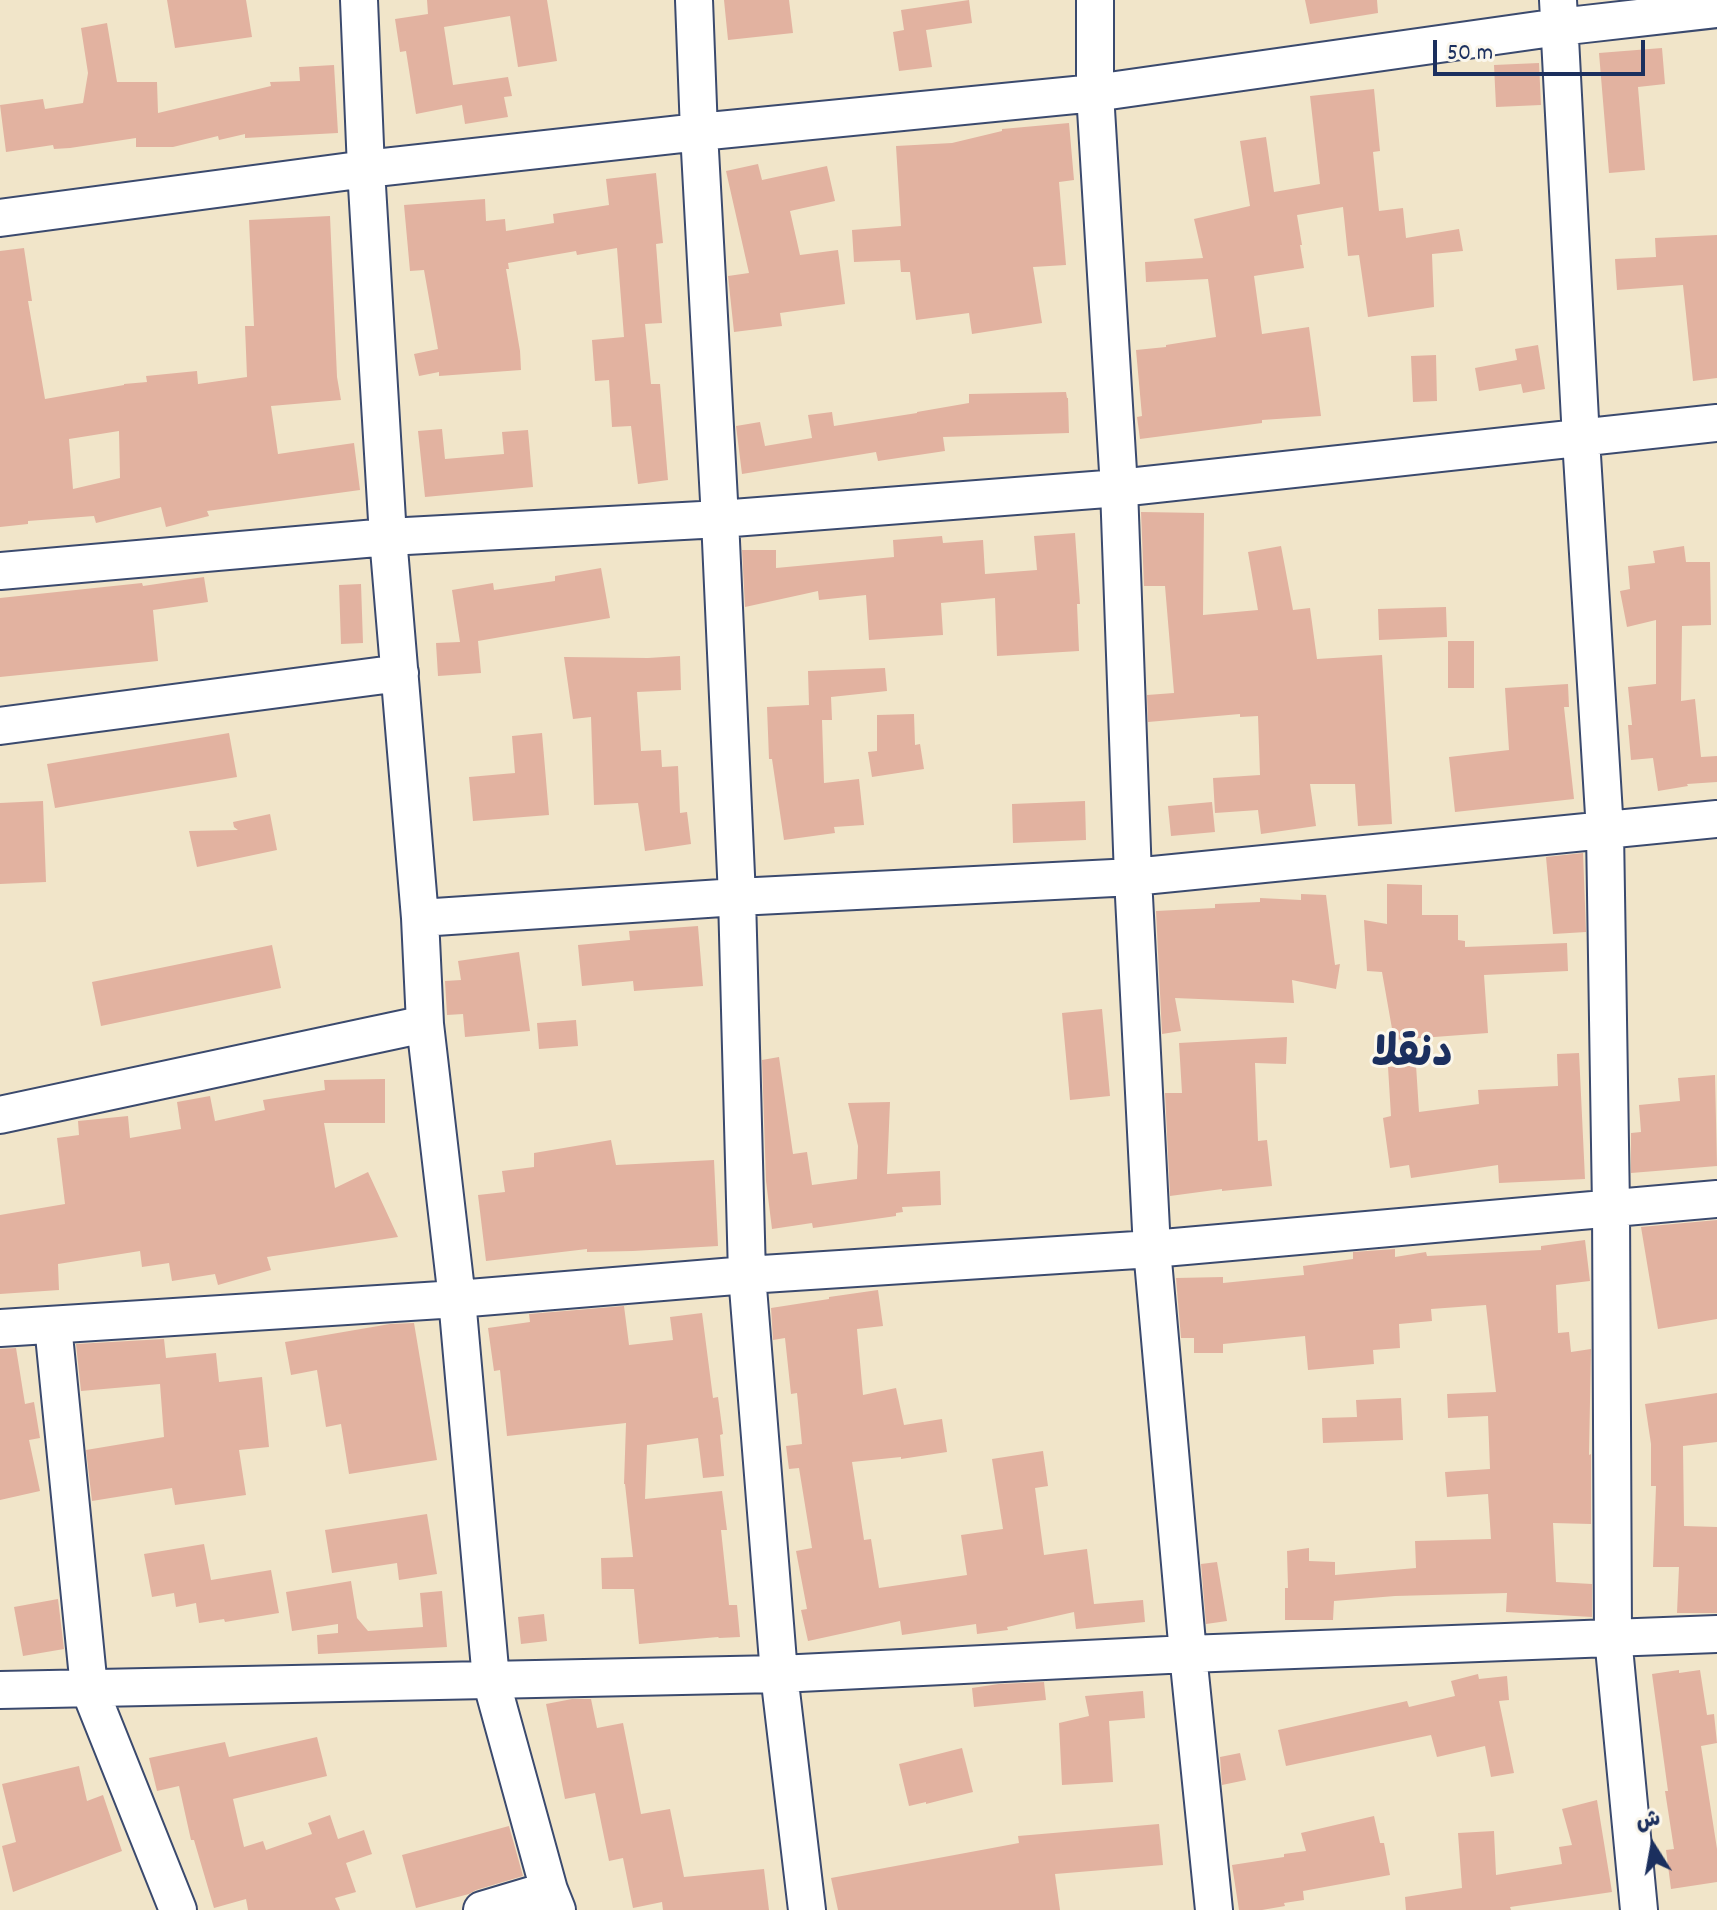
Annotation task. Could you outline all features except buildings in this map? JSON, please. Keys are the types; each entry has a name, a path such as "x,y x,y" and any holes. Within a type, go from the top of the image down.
{"street":[{"path":"359,0 388,537 420,918 425,1024 457,1299 491,1680 553,1900 482,1910"},
{"path":"694,0 737,897 747,1275 779,1674 807,1910"},
{"path":"1095,0 1095,93 1119,488 1133,877 1152,1249 1214,1910"},
{"path":"0,218 366,169 1095,93 1559,13 1717,9"},
{"path":"1559,13 1605,831 1613,1637 1639,1910"},
{"path":"0,571 388,537 720,519 1119,488 1717,423"},
{"path":"0,726 400,673"},
{"path":"420,918 737,897 1133,877 1717,819"},
{"path":"0,1115 425,1024"},
{"path":"0,1328 1152,1249 1717,1199"},
{"path":"53,1325 89,1688 178,1910"},
{"path":"0,1690 779,1674 1188,1654 1717,1634"}],"district":[{"name":"دنقلا","path":"1412,1059"}]}
